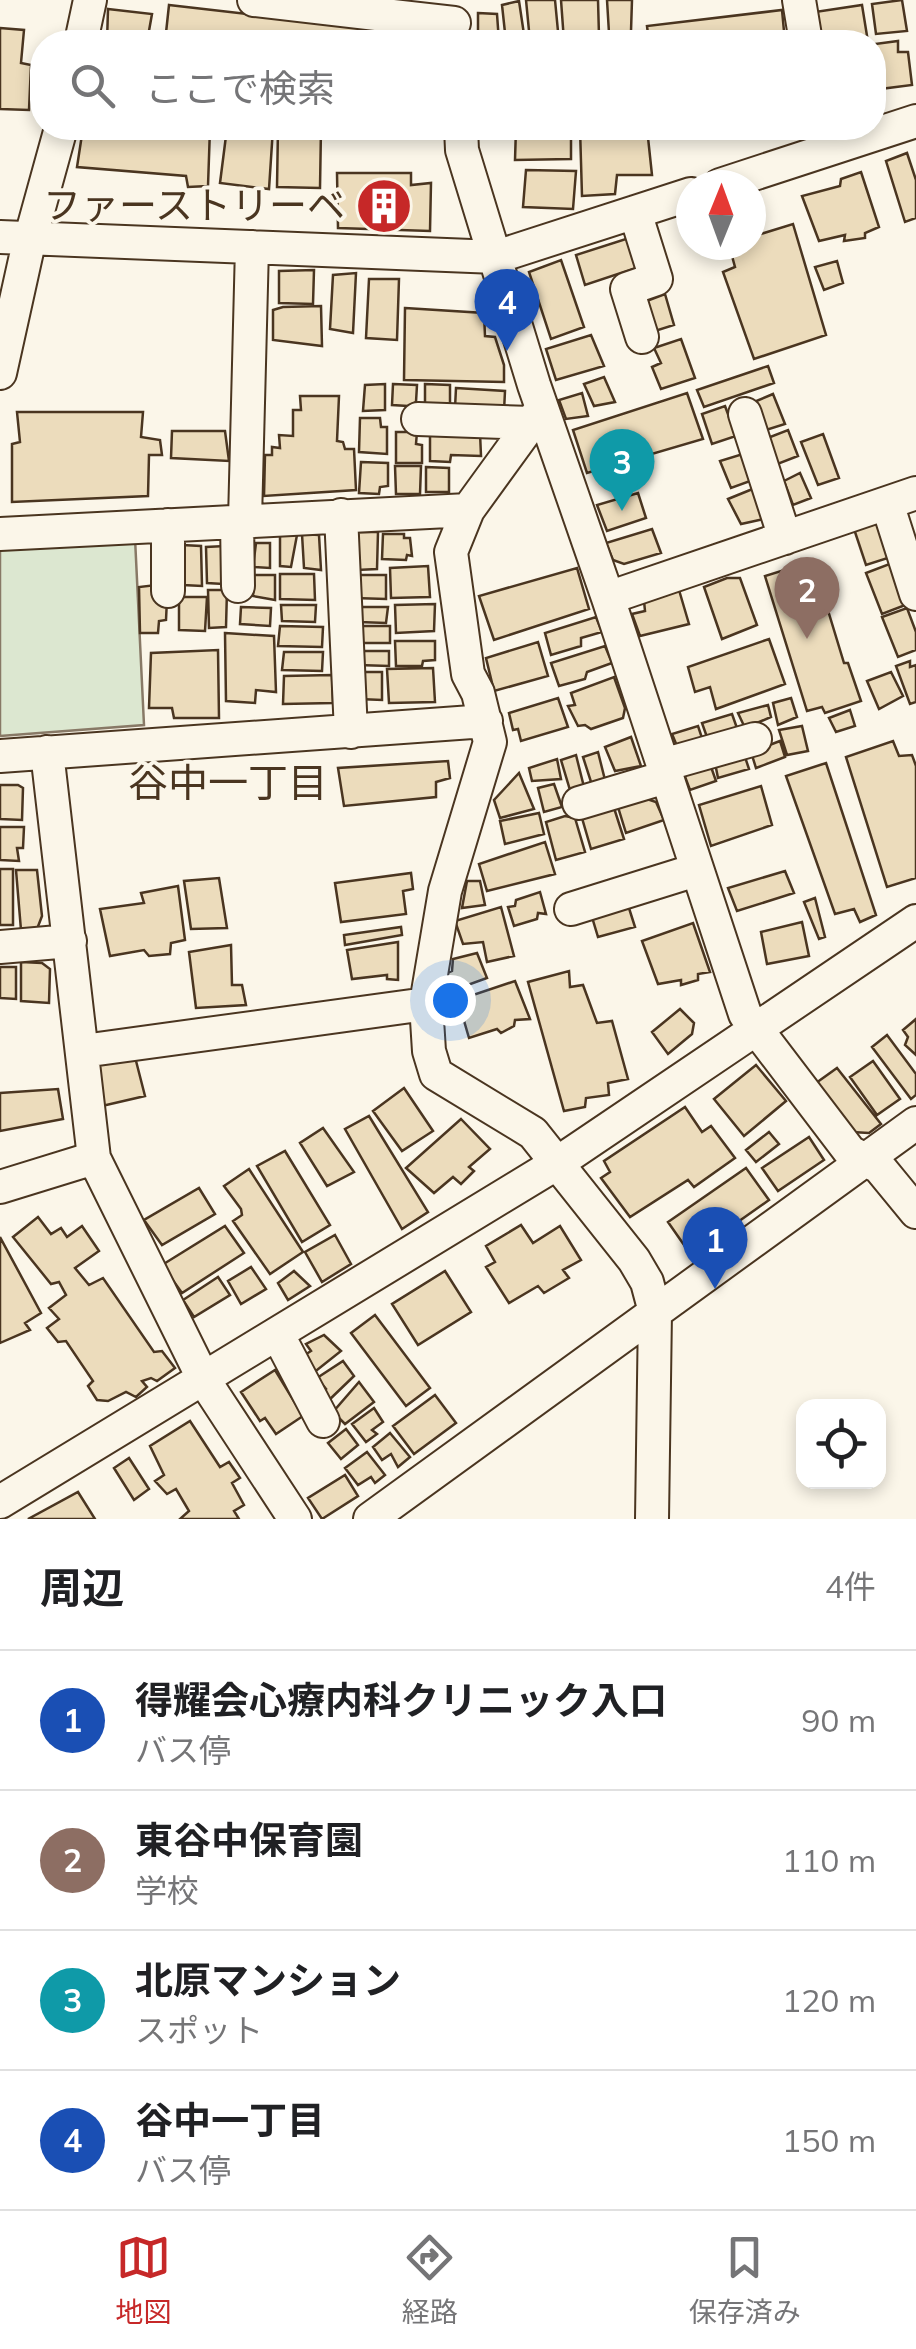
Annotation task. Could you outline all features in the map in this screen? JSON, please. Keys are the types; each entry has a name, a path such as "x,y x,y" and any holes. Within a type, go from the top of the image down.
{"street":[{"path":"83,30 90,0"},
{"path":"254,0 454,22"},
{"path":"800,0 804,30"},
{"path":"886,127 916,121"},
{"path":"0,374 15,238 55,140"},
{"path":"462,140 537,415 608,598 745,1014 850,1152 879,1168 916,1212"},
{"path":"754,170 821,140"},
{"path":"15,238 496,256 676,199"},
{"path":"635,212 656,279 627,289 642,336"},
{"path":"238,586 252,247"},
{"path":"745,414 785,538"},
{"path":"418,419 537,415"},
{"path":"537,415 468,510 451,552 468,674 490,742 445,890 426,1004 429,1051 436,1074 533,1133 634,1260 647,1282 656,1312 652,1519"},
{"path":"608,598 902,498 916,594"},
{"path":"0,534 468,510"},
{"path":"340,515 351,732"},
{"path":"168,525 168,591"},
{"path":"0,756 486,721"},
{"path":"579,804 755,739"},
{"path":"46,752 94,1158 204,1380 295,1519"},
{"path":"571,909 696,870"},
{"path":"0,1502 559,1162 916,921"},
{"path":"0,947 70,941"},
{"path":"83,1051 426,1004"},
{"path":"370,1519 916,1123"},
{"path":"0,1186 94,1158"},
{"path":"278,1335 323,1420"}],"green space":[{"path":"135,538 144,725 0,736 0,545"}],"building":[{"path":"526,0 555,0 558,30 529,30"},
{"path":"561,0 598,0 599,30 563,30"},
{"path":"607,0 632,0 631,30 609,30"},
{"path":"902,0 907,31 875,30 872,4"},
{"path":"519,1 523,30 505,30 502,5"},
{"path":"169,5 386,30 166,30"},
{"path":"862,5 866,30 818,30 815,12"},
{"path":"108,9 152,14 149,30 107,30"},
{"path":"782,10 784,30 648,30 647,26"},
{"path":"478,13 497,14 498,30 478,30"},
{"path":"0,28 24,30 21,63 30,65 29,110 0,109"},
{"path":"898,41 898,52 908,52 912,85 886,88 886,43"},
{"path":"81,140 210,140 208,186 188,187 186,176 77,167"},
{"path":"225,140 272,140 269,189 220,183"},
{"path":"278,140 321,140 320,188 277,187"},
{"path":"516,140 571,140 571,159 515,160"},
{"path":"580,140 648,140 652,175 617,175 615,194 582,196"},
{"path":"907,153 916,180 916,218 905,222 886,161"},
{"path":"526,170 576,171 573,209 523,207"},
{"path":"861,172 879,227 865,233 865,238 844,241 845,235 819,241 802,196 840,186 841,179"},
{"name":"ファーストリーベ","path":"337,173 411,173 411,185 431,183 430,231 338,228"},
{"path":"793,224 826,335 754,359 723,272 735,267 733,260 766,260 766,232"},
{"path":"629,238 642,266 585,285 576,255"},
{"path":"561,260 584,327 551,339 529,272"},
{"path":"837,261 843,283 824,290 815,267"},
{"path":"314,270 313,304 279,303 279,271"},
{"path":"356,273 353,333 330,329 333,275"},
{"path":"369,279 399,279 397,340 366,338"},
{"path":"665,294 674,325 655,331 644,302"},
{"path":"321,306 322,346 273,340 273,310"},
{"path":"405,308 484,313 485,336 495,337 504,365 504,382 404,380"},
{"path":"591,335 604,366 556,380 546,349"},
{"path":"681,339 695,378 661,389 652,367 661,363 654,348"},
{"path":"768,366 774,383 704,407 697,390"},
{"path":"604,377 615,402 594,406 584,384"},
{"path":"385,384 385,410 363,411 365,385"},
{"path":"393,384 417,385 416,402 392,405"},
{"path":"425,384 450,385 450,408 425,406"},
{"path":"456,388 505,391 504,411 455,408"},
{"path":"582,393 588,416 566,419 559,400"},
{"path":"687,393 703,439 587,473 573,430"},
{"path":"773,394 785,424 766,430 754,402"},
{"path":"300,396 339,396 337,441 343,442 345,449 354,449 356,490 264,496 265,455 272,455 272,447 280,448 279,435 293,436 293,410 301,410"},
{"path":"725,406 736,436 712,444 702,414"},
{"path":"17,412 143,412 141,437 160,440 162,455 149,455 148,496 12,502 12,444 20,442"},
{"path":"360,418 380,418 381,427 387,427 387,454 359,452"},
{"path":"788,430 798,456 775,465 765,439"},
{"path":"172,431 225,431 229,461 171,458"},
{"path":"396,432 417,432 422,463 396,463"},
{"path":"430,433 480,433 481,456 451,455 450,462 430,461"},
{"path":"823,434 839,478 818,485 801,442"},
{"path":"746,453 753,480 731,488 720,461"},
{"path":"361,462 388,463 388,486 380,487 379,494 359,493"},
{"path":"395,466 421,466 420,494 396,494"},
{"path":"426,467 449,468 449,492 426,492"},
{"path":"800,473 811,498 793,505 784,481"},
{"path":"755,488 764,519 741,524 728,499"},
{"path":"638,493 646,518 607,531 597,505"},
{"path":"880,521 891,557 866,565 854,529"},
{"path":"652,529 661,553 624,564 613,560 606,543"},
{"path":"358,532 378,532 377,569 357,570"},
{"path":"302,534 319,535 321,570 304,568"},
{"path":"383,534 404,534 404,538 410,538 412,556 407,555 406,560 382,559"},
{"path":"280,535 297,535 291,567 280,566"},
{"path":"256,543 270,543 270,568 253,567"},
{"path":"182,545 201,546 202,586 183,585"},
{"path":"225,546 223,584 207,583 206,547"},
{"path":"813,561 844,663 848,663 861,701 825,713 822,707 807,711 765,576"},
{"path":"892,563 908,604 882,614 866,573"},
{"path":"428,566 430,597 391,598 390,568"},
{"path":"577,568 589,609 494,640 479,596"},
{"path":"280,574 314,574 315,600 280,599"},
{"path":"254,575 275,575 275,600 253,596"},
{"path":"354,575 386,575 386,599 354,598"},
{"path":"727,578 740,578 757,625 722,639 704,587"},
{"path":"156,585 167,599 166,620 159,621 158,633 140,633 139,587"},
{"path":"208,590 227,590 226,627 209,628"},
{"path":"679,590 689,624 640,636 632,614 645,611 644,601"},
{"path":"179,597 207,597 205,631 179,630"},
{"path":"435,604 434,631 396,633 395,605"},
{"path":"281,605 316,605 315,622 282,621"},
{"path":"241,607 271,608 270,626 240,624"},
{"path":"360,607 388,607 386,623 359,622"},
{"path":"907,608 916,632 916,650 898,657 882,617"},
{"path":"596,617 602,632 581,638 581,646 551,655 545,633"},
{"path":"280,626 323,627 322,647 278,646"},
{"path":"358,626 390,626 390,643 357,643"},
{"path":"225,633 274,636 276,692 256,690 255,703 226,701"},
{"path":"769,639 785,684 716,709 710,687 695,692 688,667"},
{"path":"395,641 435,641 435,660 423,661 422,666 396,666"},
{"path":"538,642 548,676 494,691 486,658"},
{"path":"605,646 612,663 587,672 585,679 559,686 551,663"},
{"path":"218,650 219,718 174,718 172,708 149,708 151,653"},
{"path":"358,651 389,651 389,666 358,665"},
{"path":"284,652 323,652 322,671 282,670"},
{"path":"910,661 910,667 916,665 916,702 910,704 896,666"},
{"path":"433,668 435,702 389,703 387,669"},
{"path":"360,672 382,672 382,700 359,699"},
{"path":"891,672 903,696 879,709 867,681"},
{"path":"332,675 333,703 283,704 284,676"},
{"path":"614,677 625,708 623,718 591,729 578,726 568,706 575,705 571,693"},
{"path":"558,698 568,727 521,741 518,729 513,730 509,713"},
{"path":"791,698 797,717 778,725 773,703"},
{"path":"768,705 771,717 745,728 738,713"},
{"path":"850,710 855,726 836,732 829,718"},
{"path":"732,714 738,731 708,740 702,723"},
{"path":"698,726 703,741 677,746 672,734"},
{"path":"802,726 808,751 787,755 779,730"},
{"path":"631,737 641,766 615,771 605,747"},
{"path":"780,741 785,757 756,768 751,752"},
{"path":"893,741 899,756 912,755 916,766 916,878 887,887 846,757"},
{"path":"598,752 605,780 592,785 583,757"},
{"path":"744,754 749,769 718,778 715,763"},
{"path":"576,755 584,787 570,790 561,760"},
{"path":"557,759 561,779 532,781 529,768"},
{"path":"448,761 450,778 436,782 436,797 344,806 338,768"},
{"path":"826,763 876,915 860,922 854,909 835,914 786,776"},
{"path":"710,764 716,781 690,790 684,774"},
{"path":"519,773 534,809 500,818 494,800"},
{"path":"554,784 562,807 544,812 538,788"},
{"path":"0,785 23,788 22,820 0,819"},
{"path":"761,786 772,825 711,846 699,805"},
{"path":"644,798 656,802 664,820 626,833 618,807"},
{"path":"614,808 624,839 591,849 582,818"},
{"path":"539,813 544,834 505,844 500,821"},
{"path":"565,816 575,818 585,852 556,860 546,822"},
{"path":"0,827 24,827 23,848 17,848 19,861 0,860"},
{"path":"545,842 555,874 487,891 479,864"},
{"path":"0,869 13,869 13,925 0,925"},
{"path":"16,870 37,870 42,916 37,929 21,930"},
{"path":"785,871 794,893 737,911 728,888"},
{"path":"411,873 413,889 403,891 406,914 341,922 335,883"},
{"path":"219,878 227,928 191,929 184,881"},
{"path":"467,881 480,881 485,905 462,908"},
{"path":"178,886 185,940 171,943 170,954 149,956 144,950 110,956 100,909 144,903 141,893"},
{"path":"540,892 546,914 538,913 537,919 514,926 508,907"},
{"path":"815,898 825,937 819,939 804,902"},
{"path":"628,905 635,927 598,937 592,917"},
{"path":"501,907 514,956 487,962 483,942 463,944 455,921"},
{"path":"802,922 809,956 767,964 761,932"},
{"path":"693,923 710,972 698,974 698,980 681,985 681,980 658,984 642,941"},
{"path":"401,927 402,935 345,945 344,935"},
{"path":"398,942 398,980 387,979 387,975 352,979 347,950"},
{"path":"231,945 232,985 242,985 246,1005 196,1008 189,952"},
{"path":"477,953 487,978 454,990 445,974 452,971 453,959"},
{"path":"21,962 42,963 50,969 49,1003 21,1001"},
{"path":"0,967 16,967 16,999 0,998"},
{"path":"569,971 570,987 583,985 597,1023 612,1021 628,1079 608,1083 609,1095 586,1098 585,1107 564,1111 528,982"},
{"path":"515,981 530,1019 515,1020 514,1026 501,1033 497,1029 469,1038 458,1000"},
{"path":"680,1009 694,1023 692,1034 668,1054 652,1032"},
{"path":"916,1019 916,1055 905,1045 908,1037 903,1030"},
{"path":"887,1035 916,1074 916,1095 911,1099 872,1047"},
{"path":"135,1057 145,1096 102,1106 94,1066"},
{"path":"873,1061 900,1099 877,1115 850,1077"},
{"path":"756,1065 786,1101 744,1136 714,1099"},
{"path":"837,1068 881,1124 869,1133 852,1132 816,1083"},
{"path":"404,1088 433,1131 402,1151 373,1111"},
{"path":"58,1089 63,1119 0,1131 0,1093"},
{"path":"685,1107 702,1132 711,1126 735,1158 694,1187 688,1180 630,1217 601,1178 610,1172 604,1161"},
{"path":"369,1116 428,1212 402,1229 345,1129"},
{"path":"461,1119 490,1149 469,1167 474,1171 461,1184 453,1177 434,1193 406,1168"},
{"path":"323,1128 354,1172 327,1186 300,1143"},
{"path":"769,1132 779,1144 756,1162 746,1150"},
{"path":"809,1137 824,1160 778,1191 762,1168"},
{"path":"285,1151 330,1225 302,1242 257,1166"},
{"path":"746,1168 769,1200 691,1255 668,1222"},
{"path":"249,1169 303,1252 270,1274 233,1221 242,1215 241,1209 224,1186"},
{"path":"199,1188 215,1214 162,1245 144,1220"},
{"path":"38,1217 51,1234 61,1228 67,1237 82,1226 99,1251 75,1268 89,1285 103,1278 154,1352 162,1351 175,1368 157,1381 142,1381 147,1387 136,1397 126,1392 108,1401 97,1400 88,1386 93,1381 66,1341 58,1342 47,1328 59,1319 49,1308 66,1295 59,1282 51,1284 13,1237"},
{"path":"521,1225 533,1243 560,1226 581,1260 563,1270 569,1278 544,1293 538,1286 509,1303 486,1267 495,1262 486,1246"},
{"path":"225,1226 244,1253 182,1293 162,1265"},
{"path":"335,1235 351,1264 322,1282 305,1252"},
{"path":"0,1237 41,1313 25,1323 30,1330 0,1343"},
{"path":"251,1267 266,1289 241,1304 228,1281"},
{"path":"294,1271 310,1286 288,1300 278,1283"},
{"path":"445,1271 471,1312 418,1345 392,1304"},
{"path":"218,1277 230,1295 194,1317 183,1300"},
{"path":"375,1315 430,1388 406,1406 351,1333"},
{"path":"324,1335 341,1351 312,1374 300,1358 311,1351 306,1344"},
{"path":"343,1361 354,1376 327,1402 321,1394 326,1389 317,1378"},
{"path":"275,1370 303,1416 276,1434 265,1418 260,1421 241,1392"},
{"path":"359,1382 374,1402 345,1424 333,1412"},
{"path":"435,1395 456,1423 414,1454 393,1426"},
{"path":"374,1408 383,1422 372,1430 377,1434 366,1442 352,1424"},
{"path":"190,1421 220,1467 229,1462 240,1478 232,1483 244,1505 234,1511 239,1519 180,1519 189,1511 176,1489 167,1494 155,1481 164,1475 150,1446"},
{"path":"346,1429 358,1445 341,1459 328,1443"},
{"path":"390,1433 410,1457 398,1467 391,1454 382,1460 373,1447"},
{"path":"367,1452 385,1475 375,1483 371,1477 358,1485 345,1468"},
{"path":"129,1458 149,1489 134,1500 114,1468"},
{"path":"345,1475 358,1496 322,1519 308,1498"},
{"path":"78,1492 95,1519 28,1519"}],"place":[{"name":"ファーストリーベ","path":"384,206"},
{"name":"谷中一丁目","path":"507,351"},
{"name":"北原マンション","path":"622,511"},
{"name":"東谷中保育園","path":"807,639"},
{"name":"得耀会心療内科クリニック入口","path":"715,1289"}],"district":[{"name":"谷中一丁目","path":"228,783"}]}
